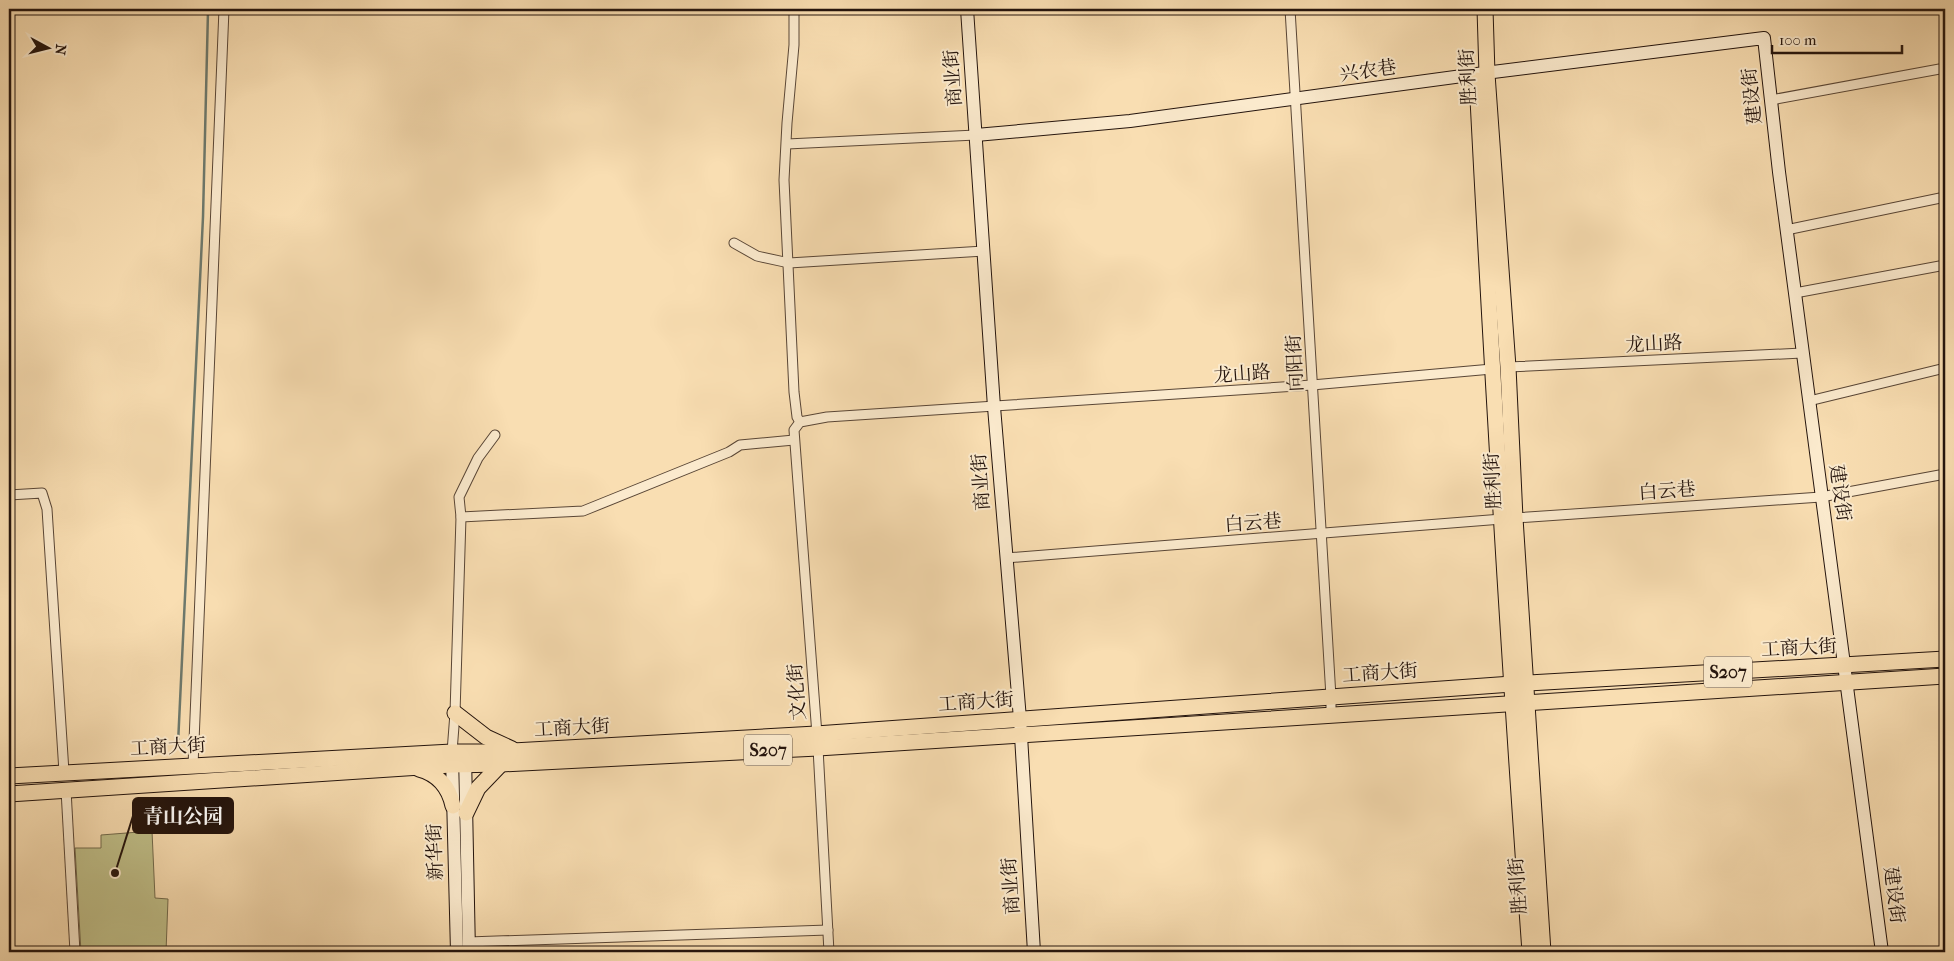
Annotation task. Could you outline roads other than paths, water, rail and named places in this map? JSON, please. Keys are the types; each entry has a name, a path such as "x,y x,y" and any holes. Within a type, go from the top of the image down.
{"main road":[{"name":"胜利街","path":"1475,9 1508,367 1508,518"},
{"name":"胜利街","path":"1485,9 1482,74 1492,369 1508,518 1519,684 1530,952"},
{"name":"工商大街","path":"9,794 412,768 459,758 501,764 817,741 1020,718 1519,684 1945,659"},
{"name":"工商大街","path":"9,776 193,766 459,758 518,751 1020,735 1945,676"},
{"name":"胜利街","path":"1519,704 1543,952"},
{"path":"455,713 486,737 518,751"},
{"path":"412,768 426,771 442,782 459,810 501,764"}],"street":[{"path":"193,766 224,9"},
{"name":"文化街","path":"794,9 794,45 784,180 794,392 797,417 794,440 817,741 830,952"},
{"name":"商业街","path":"967,9 994,408 1020,718 1034,952"},
{"name":"向阳街","path":"1290,9 1331,716"},
{"name":"兴农巷","path":"976,135 1130,121 1764,38"},
{"name":"建设街","path":"1764,38 1786,230 1848,683 1882,952"},
{"path":"1771,100 1945,68"},
{"path":"787,144 976,135"},
{"path":"1786,230 1945,197"},
{"path":"734,244 757,256 789,263 984,251"},
{"path":"1795,293 1945,265"},
{"name":"龙山路","path":"1508,367 1802,353"},
{"path":"1809,401 1945,368"},
{"name":"龙山路","path":"797,426 828,417 994,408 1312,385 1492,369"},
{"path":"459,758 455,713 459,497 478,458 495,435"},
{"path":"460,517 583,511 729,452 740,445 794,440"},
{"name":"白云巷","path":"1006,558 1508,518 1822,496 1945,474"},
{"path":"9,495 42,493 47,509 64,772"},
{"name":"新华街","path":"457,952 459,758"},
{"path":"66,790 75,952"},
{"name":"新华街","path":"459,810 468,947"},
{"path":"468,947 828,930"}],"waterway":[{"path":"178,744 203,217 208,11"}],"place":[{"name":"青山公园","path":"115,873"}]}
